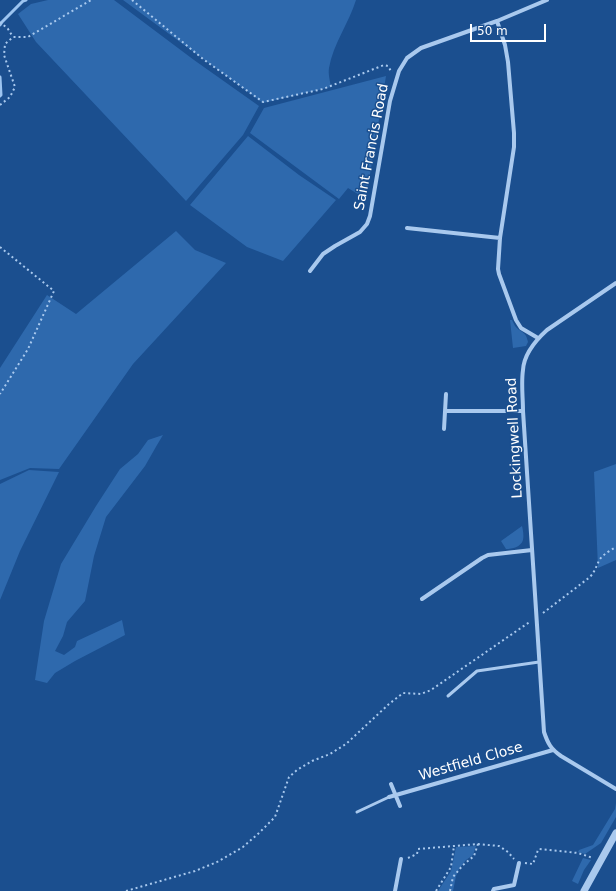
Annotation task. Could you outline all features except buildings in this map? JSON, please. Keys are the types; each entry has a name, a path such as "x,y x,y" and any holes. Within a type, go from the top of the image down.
{"street":[{"name":"Saint Francis Road","path":"310,271 323,254 360,232 367,224 370,216 390,101 399,71 407,58 421,48 497,21 547,0"},
{"path":"497,21 505,45 508,62 514,133 514,147 500,238 498,269 516,320 522,328 538,338 547,330 616,283"},
{"path":"407,228 500,238"},
{"name":"Lockingwell Road","path":"538,338 530,349 523,369 523,411 544,732 547,741 553,750 616,789"},
{"path":"444,429 446,394"},
{"path":"445,411 523,411"},
{"path":"422,600 488,555 532,550"},
{"name":"Westfield Close","path":"389,796 553,750"},
{"path":"391,784 400,806"},
{"path":"584,891 616,833"},
{"path":"395,891 401,859"},
{"path":"493,891 494,889 514,885 519,863"}],"lane":[{"path":"448,696 477,671 539,662"},
{"path":"357,812 389,796"}],"path":[{"path":"0,105 10,97 15,87 4,55 5,44 13,37 28,37 91,0"},
{"path":"132,0 203,59 263,102 324,89 384,65 388,66 391,71 399,71"},
{"path":"0,22 8,29 13,37"},
{"path":"0,247 54,291 28,350 0,394"},
{"path":"126,891 195,871 217,862 243,848 275,817 289,777 297,770 312,761 330,754 346,744 403,693 421,694 431,690 536,618 590,577 595,572 600,559 616,547"},
{"path":"401,859 417,854 418,849 478,844 499,846 508,852 519,863 532,864 539,849 578,854 600,861"},
{"path":"450,891 453,878 463,865 474,856 478,844"},
{"path":"436,891 451,867 454,846"}],"shaded area":[{"path":"48,0 114,0 194,60 259,106 243,135 186,201 36,42 18,14 31,4"},
{"path":"123,0 356,0 331,59 329,73 331,87 263,103"},
{"path":"386,76 366,199 348,188 339,199 250,133 264,108"},
{"path":"248,136 299,175 336,200 283,261 247,247 190,205"},
{"path":"176,231 195,250 226,263 133,364 59,469 30,468 0,480 0,368 47,295 76,314"},
{"path":"510,320 512,320 515,326 526,336 528,342 526,346 513,348"},
{"path":"163,435 145,466 106,517 94,556 85,601 67,622 63,636 55,651 64,655 75,647 77,641 122,620 125,635 55,673 47,683 35,680 44,621 61,564 120,469 138,454 148,440"},
{"path":"616,464 616,560 598,568 594,472"},
{"path":"29,470 59,472 20,551 0,600 0,484"},
{"path":"522,526 522,542 516,547 506,549 501,541"},
{"path":"616,803 616,817 601,843 585,854 578,852 579,850 593,845 615,809"},
{"path":"476,846 473,855 466,860 459,869 453,891 438,891 451,871 456,847"},
{"path":"583,858 591,860 584,870 578,884 572,881"}],"waterway":[{"path":"0,25 23,1 26,0"},
{"path":"0,77 0,96"}]}
